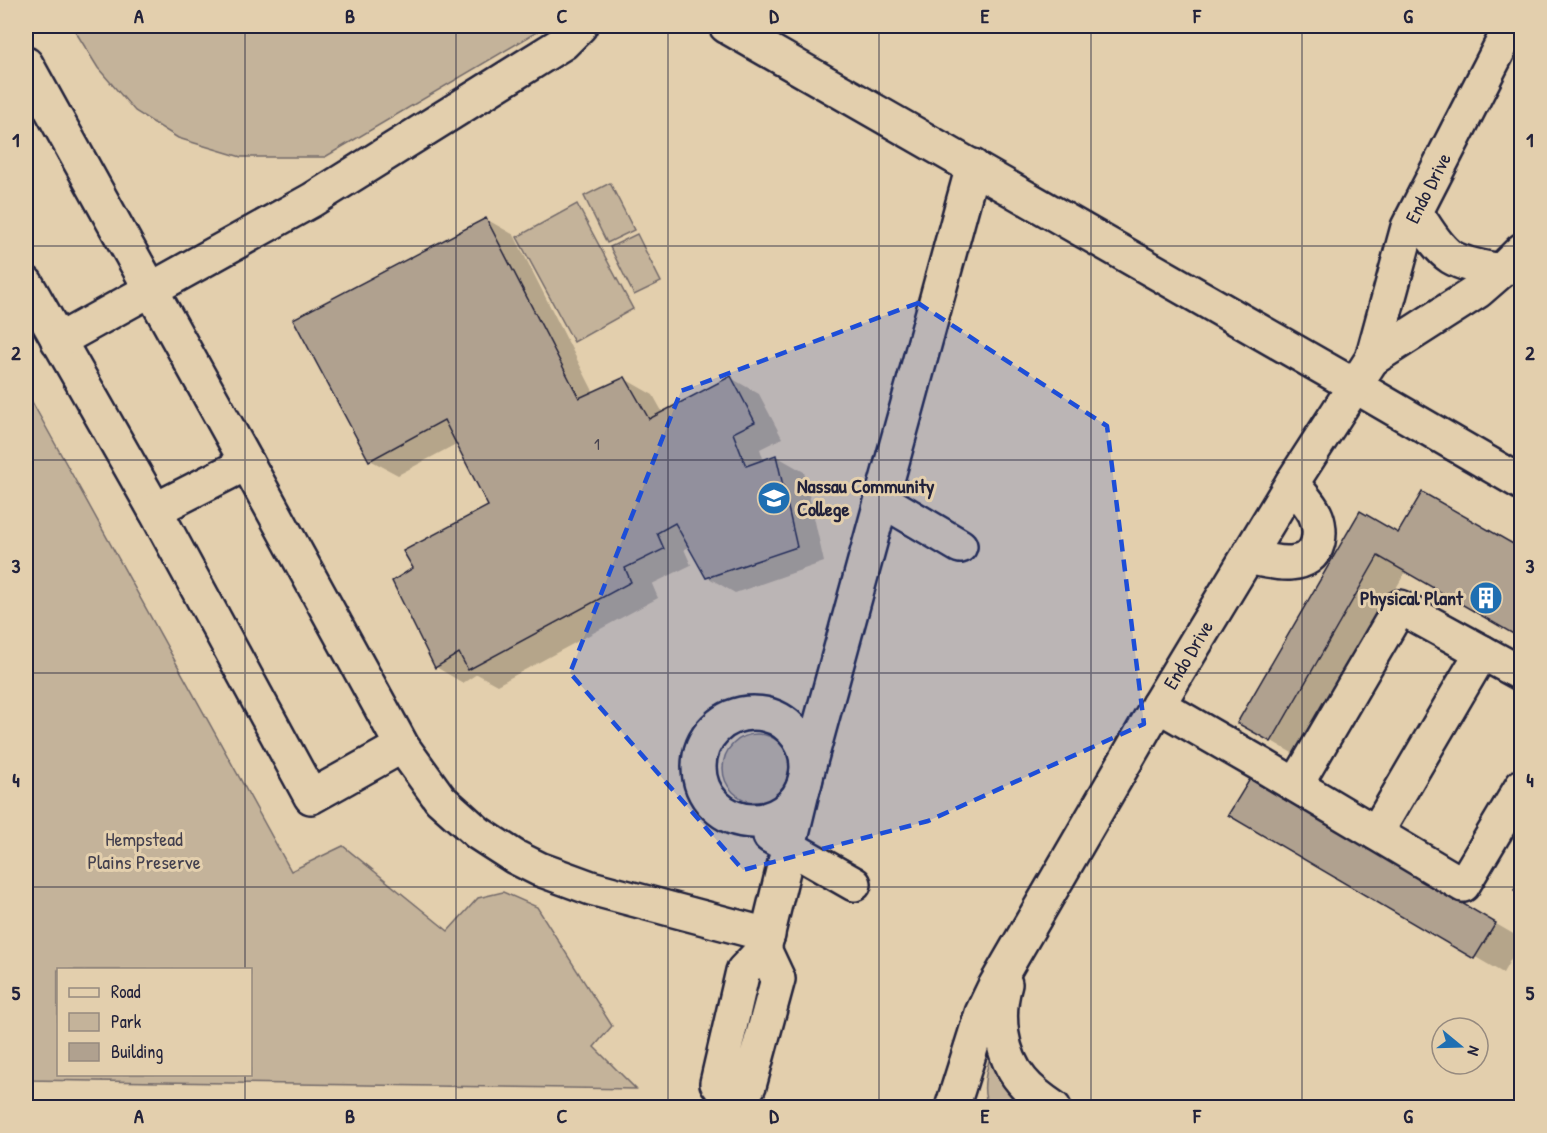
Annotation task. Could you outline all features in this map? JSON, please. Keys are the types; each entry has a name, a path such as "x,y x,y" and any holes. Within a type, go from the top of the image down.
{"lane":[{"path":"58,341 312,200 562,43 580,26"},
{"path":"726,26 973,166 1364,372 1521,483"},
{"name":"Endo Drive","path":"952,1107 982,1013 994,988 1158,705 1292,483 1364,372 1408,227 1511,26"},
{"path":"26,64 402,746 440,799 478,833 539,870 766,942"},
{"path":"732,1105 749,1086 778,979 766,942 788,846 973,166"},
{"path":"1416,213 1441,248 1451,257 1474,266 1511,260"},
{"name":"Endo Drive","path":"1364,372 1478,291 1511,260"},
{"path":"26,283 155,510 311,797 402,746"},
{"path":"155,510 247,464"},
{"path":"1248,557 1278,563 1302,562 1316,550 1320,534 1316,515 1292,483"},
{"path":"882,500 960,546"},
{"path":"1296,785 1400,607 1521,675"},
{"path":"1376,833 1482,652"},
{"path":"1158,705 1463,885 1521,786"},
{"path":"743,821 770,819 786,810 798,797 805,780 807,763 803,747 795,733 783,722 768,715 749,713 731,717 716,727 705,742 699,760 699,778 706,795 718,809 854,884"},
{"name":"Endo Drive","path":"1013,956 1003,991 1000,1019 1003,1042 1010,1061 1021,1080 1036,1096 1054,1107"}],"highlighted area":[{"path":"918,303 1107,426 1144,724 928,821 743,870 570,673 681,391"}],"green space":[{"path":"72,26 547,26 325,157 241,157 178,138 135,111 98,68"},
{"path":"610,183 634,230 607,243 584,196"},
{"path":"577,204 633,309 574,342 517,237"},
{"path":"637,234 661,282 634,295 610,247"},
{"name":"Hempstead Plains Preserve","path":"26,391 291,871 343,846 448,931 478,898 503,892 537,907 612,1026 594,1047 636,1089 26,1080"},
{"path":"757,734 770,737 781,744 788,755 791,768 788,781 781,792 770,799 757,802 744,799 733,792 726,781 723,768 726,755 733,744 744,737"},
{"path":"996,1036 1040,1107 990,1107 986,1100 985,1083 988,1062"}],"building":[{"path":"486,218 579,398 625,377 649,419 731,376 755,422 733,433 746,466 776,455 797,547 706,578 675,523 657,533 664,549 625,568 631,582 468,670 459,653 435,668 392,581 413,568 403,551 488,506 444,420 369,461 293,319"},
{"name":"Physical Plant","path":"1422,492 1522,549 1522,639 1378,556 1271,742 1237,723 1360,511 1398,533"},
{"path":"1250,779 1496,923 1474,959 1228,815"},
{"path":"1522,876 1522,895 1514,890"}],"place":[{"name":"Nassau Community College","path":"774,498"},
{"name":"Physical Plant","path":"1486,598"}]}
